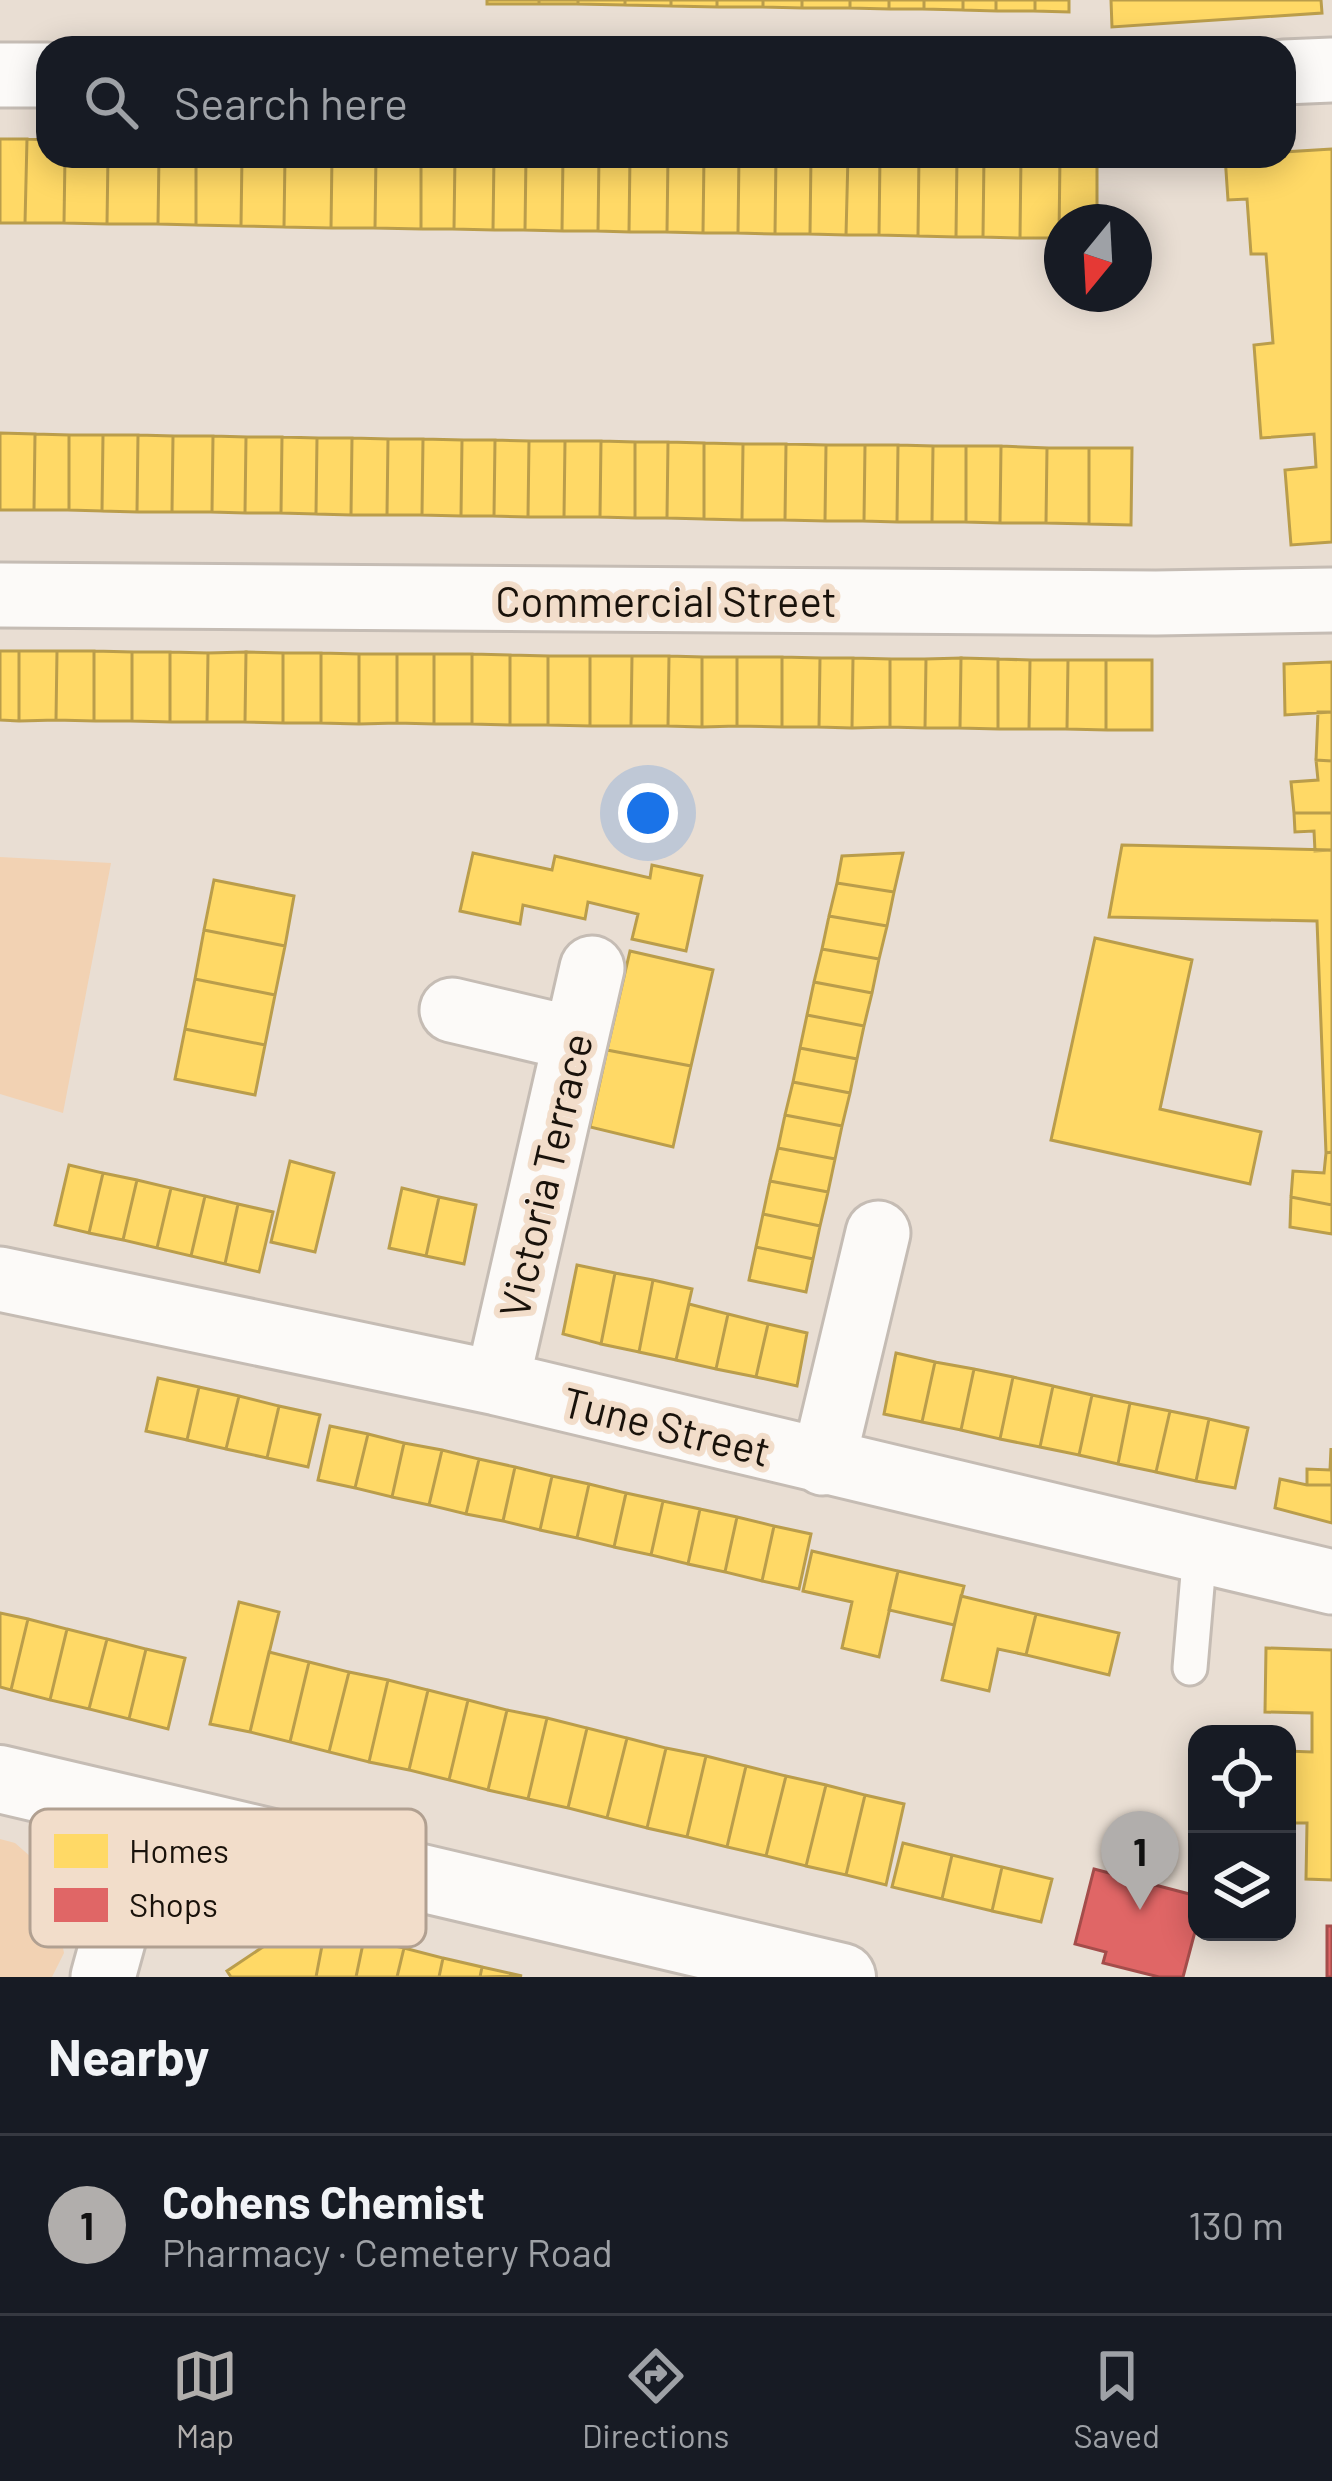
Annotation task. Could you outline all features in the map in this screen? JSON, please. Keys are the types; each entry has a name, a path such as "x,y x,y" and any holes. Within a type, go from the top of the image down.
{"highway":[{"path":"0,1779 127,1809"},
{"path":"426,1879 842,1977"}],"street":[{"path":"1296,72 1332,70"},
{"path":"0,75 36,75"},
{"name":"Commercial Street","path":"0,595 1156,603 1332,600"},
{"name":"Victoria Terrace","path":"496,1383 592,968"},
{"path":"452,1010 575,1039"},
{"path":"823,1463 878,1233"},
{"name":"Tune Street","path":"0,1279 496,1383 1332,1582"},
{"path":"103,1977 111,1947"}],"lane":[{"path":"1190,1668 1200,1551"}],"shaded area":[{"path":"0,857 111,863 63,1113 0,1094"},
{"path":"0,1839 15,1843 30,1856 30,1947 63,1947 64,1953 52,1977 0,1977"}],"building: Homes":[{"path":"487,0 539,0 539,4 487,4"},
{"path":"539,0 578,0 578,4 539,4"},
{"path":"578,0 625,0 625,5 578,4"},
{"path":"625,0 671,0 671,6 625,5"},
{"path":"671,0 717,0 717,7 671,6"},
{"path":"717,0 763,0 763,7 717,7"},
{"path":"763,0 802,0 802,8 763,7"},
{"path":"802,0 850,0 850,8 802,8"},
{"path":"850,0 889,0 889,9 850,8"},
{"path":"889,0 924,0 924,9 889,9"},
{"path":"924,0 963,0 963,10 924,9"},
{"path":"963,0 996,0 996,11 963,10"},
{"path":"996,0 1035,0 1035,11 996,11"},
{"path":"1035,0 1069,0 1069,12 1035,11"},
{"path":"1111,0 1321,0 1322,13 1112,27"},
{"path":"0,139 27,139 25,223 0,223"},
{"path":"27,139 36,139 36,168 65,168 64,223 25,223"},
{"path":"1332,149 1332,542 1291,545 1285,470 1316,467 1314,434 1261,438 1254,345 1273,343 1266,254 1251,254 1247,199 1228,200 1226,168 1296,168 1296,151"},
{"path":"65,168 108,168 107,224 64,223"},
{"path":"108,168 159,168 158,224 107,224"},
{"path":"159,168 196,168 196,225 158,224"},
{"path":"196,168 242,168 241,226 196,225"},
{"path":"242,168 285,168 284,227 241,226"},
{"path":"285,168 332,168 331,228 284,227"},
{"path":"332,168 376,168 375,228 331,228"},
{"path":"376,168 421,168 421,229 375,228"},
{"path":"421,168 455,168 454,229 421,229"},
{"path":"455,168 494,168 493,230 454,229"},
{"path":"494,168 526,168 525,230 493,230"},
{"path":"526,168 563,168 562,231 525,230"},
{"path":"563,168 599,168 598,231 562,231"},
{"path":"599,168 630,168 629,232 598,231"},
{"path":"630,168 668,168 667,232 629,232"},
{"path":"668,168 704,168 703,233 667,232"},
{"path":"704,168 739,168 738,233 703,233"},
{"path":"739,168 776,168 775,234 738,233"},
{"path":"776,168 811,168 810,234 775,234"},
{"path":"811,168 848,168 846,235 810,234"},
{"path":"848,168 880,168 879,235 846,235"},
{"path":"880,168 919,168 918,236 879,235"},
{"path":"919,168 957,168 956,237 918,236"},
{"path":"957,168 984,168 983,237 956,237"},
{"path":"984,168 1021,168 1020,238 983,237"},
{"path":"1021,168 1060,168 1059,204 1044,204 1044,238 1020,238"},
{"path":"1060,168 1097,168 1097,204 1059,204"},
{"path":"0,433 35,434 34,510 0,510"},
{"path":"35,434 69,435 69,510 34,510"},
{"path":"69,435 103,435 102,511 69,510"},
{"path":"103,435 138,435 137,512 102,511"},
{"path":"138,435 173,436 172,512 137,512"},
{"path":"173,436 213,436 212,512 172,512"},
{"path":"213,436 246,437 245,513 212,512"},
{"path":"246,437 282,437 281,513 245,513"},
{"path":"282,437 317,438 316,514 281,513"},
{"path":"317,438 352,438 351,515 316,514"},
{"path":"352,438 388,439 387,515 351,515"},
{"path":"388,439 423,439 422,515 387,515"},
{"path":"423,439 462,440 461,516 422,515"},
{"path":"462,440 495,440 494,516 461,516"},
{"path":"495,440 529,441 528,517 494,516"},
{"path":"529,441 565,441 564,517 528,517"},
{"path":"565,441 601,441 600,517 564,517"},
{"path":"601,441 635,442 635,518 600,517"},
{"path":"635,442 668,442 667,518 635,518"},
{"path":"668,442 704,443 704,519 667,518"},
{"path":"704,443 743,444 742,520 704,519"},
{"path":"743,444 786,444 785,520 742,520"},
{"path":"786,444 826,445 825,521 785,520"},
{"path":"826,445 865,445 864,521 825,521"},
{"path":"865,445 898,445 897,522 864,521"},
{"path":"898,445 933,446 932,522 897,522"},
{"path":"933,446 966,446 966,522 932,522"},
{"path":"966,446 1001,446 1000,523 966,522"},
{"path":"1001,446 1047,448 1046,523 1000,523"},
{"path":"1047,448 1089,448 1089,524 1046,523"},
{"path":"1089,448 1132,448 1131,525 1089,524"},
{"path":"0,651 19,651 19,721 0,720"},
{"path":"19,651 57,651 56,720 19,721"},
{"path":"57,651 94,651 94,721 56,720"},
{"path":"94,651 132,652 132,721 94,721"},
{"path":"132,652 170,652 170,722 132,721"},
{"path":"170,652 208,653 207,722 170,722"},
{"path":"246,652 283,653 283,723 245,722"},
{"path":"246,652 245,722 207,722 208,653"},
{"path":"283,653 321,653 321,723 283,723"},
{"path":"321,653 359,654 359,724 321,723"},
{"path":"359,654 397,654 397,723 359,724"},
{"path":"397,654 434,654 434,724 397,723"},
{"path":"434,654 472,654 472,724 434,724"},
{"path":"472,654 510,655 510,725 472,724"},
{"path":"510,655 548,656 548,725 510,725"},
{"path":"548,656 590,656 590,726 548,725"},
{"path":"590,656 632,656 631,726 590,726"},
{"path":"632,656 669,656 668,726 631,726"},
{"path":"669,656 702,657 702,727 668,726"},
{"path":"702,657 737,657 737,726 702,727"},
{"path":"737,657 782,657 782,727 737,726"},
{"path":"782,657 820,658 819,727 782,727"},
{"path":"820,658 853,658 852,728 819,727"},
{"path":"853,658 890,659 890,727 852,728"},
{"path":"961,658 998,659 998,729 960,728"},
{"path":"961,658 960,728 925,728 926,659"},
{"path":"890,659 926,659 925,728 890,727"},
{"path":"998,659 1030,660 1029,729 998,729"},
{"path":"1030,660 1068,660 1067,729 1029,729"},
{"path":"1068,660 1106,660 1106,730 1067,729"},
{"path":"1106,660 1152,660 1152,730 1106,730"},
{"path":"1332,662 1332,712 1285,715 1284,664"},
{"path":"1318,712 1332,712 1332,761 1316,760"},
{"path":"1316,760 1332,761 1332,813 1294,813 1291,782 1318,780"},
{"path":"1294,813 1332,813 1332,850 1315,851 1314,831 1295,832"},
{"path":"1122,845 1332,850 1332,1152 1326,1153 1317,921 1109,917"},
{"path":"473,853 552,870 555,856 650,878 652,865 702,876 686,951 632,939 638,914 588,902 585,919 523,905 520,924 460,911"},
{"path":"903,853 894,892 837,883 842,856"},
{"path":"214,880 294,896 285,946 204,930"},
{"path":"837,883 894,892 887,926 829,916"},
{"path":"829,916 887,926 879,959 822,949"},
{"path":"204,930 285,946 275,995 195,979"},
{"path":"1095,938 1192,960 1160,1109 1261,1132 1250,1184 1051,1140"},
{"path":"822,949 879,959 872,993 814,982"},
{"path":"630,951 713,970 691,1066 607,1050"},
{"path":"195,979 275,995 265,1045 185,1029"},
{"path":"814,982 872,993 864,1026 807,1015"},
{"path":"807,1015 864,1026 857,1059 800,1048"},
{"path":"185,1029 265,1045 255,1095 175,1079"},
{"path":"800,1048 857,1059 850,1093 793,1082"},
{"path":"607,1050 691,1066 673,1147 590,1127"},
{"path":"793,1082 850,1093 842,1126 785,1115"},
{"path":"785,1115 842,1126 835,1159 778,1148"},
{"path":"778,1148 835,1159 828,1192 770,1181"},
{"path":"1332,1152 1332,1205 1291,1197 1293,1171 1324,1173 1326,1153"},
{"path":"290,1161 334,1173 315,1252 271,1242"},
{"path":"69,1165 103,1173 89,1233 55,1225"},
{"path":"103,1173 137,1180 123,1240 89,1233"},
{"path":"137,1180 171,1188 157,1248 123,1240"},
{"path":"770,1181 828,1192 820,1226 763,1214"},
{"path":"171,1188 205,1196 191,1256 157,1248"},
{"path":"402,1188 439,1197 426,1256 389,1248"},
{"path":"205,1196 238,1204 225,1264 191,1256"},
{"path":"439,1197 476,1205 464,1264 426,1256"},
{"path":"1291,1197 1332,1205 1332,1234 1290,1227"},
{"path":"238,1204 273,1212 259,1272 225,1264"},
{"path":"763,1214 820,1226 813,1259 756,1247"},
{"path":"756,1247 813,1259 806,1292 749,1280"},
{"path":"577,1265 615,1273 601,1344 563,1334"},
{"path":"615,1273 653,1280 639,1352 601,1344"},
{"path":"653,1280 692,1289 676,1360 639,1352"},
{"path":"689,1304 728,1314 716,1369 676,1360"},
{"path":"728,1314 768,1324 756,1377 716,1369"},
{"path":"768,1324 807,1333 797,1386 756,1377"},
{"path":"896,1353 935,1362 922,1422 884,1414"},
{"path":"935,1362 974,1369 961,1430 922,1422"},
{"path":"974,1369 1013,1377 1000,1439 961,1430"},
{"path":"1013,1377 1053,1386 1040,1447 1000,1439"},
{"path":"158,1378 199,1387 187,1440 146,1431"},
{"path":"1053,1386 1092,1395 1079,1455 1040,1447"},
{"path":"199,1387 239,1396 226,1449 187,1440"},
{"path":"1092,1395 1130,1403 1118,1464 1079,1455"},
{"path":"239,1396 279,1406 267,1458 226,1449"},
{"path":"1130,1403 1170,1411 1156,1472 1118,1464"},
{"path":"279,1406 320,1415 308,1467 267,1458"},
{"path":"1170,1411 1209,1419 1196,1481 1156,1472"},
{"path":"1209,1419 1248,1428 1235,1488 1196,1481"},
{"path":"330,1426 368,1434 355,1488 318,1480"},
{"path":"368,1434 404,1443 392,1497 355,1488"},
{"path":"404,1443 442,1450 429,1505 392,1497"},
{"path":"1331,1448 1332,1485 1307,1485 1307,1469 1330,1470"},
{"path":"442,1450 479,1459 466,1514 429,1505"},
{"path":"479,1459 515,1467 503,1521 466,1514"},
{"path":"515,1467 552,1476 540,1530 503,1521"},
{"path":"552,1476 589,1484 577,1538 540,1530"},
{"path":"1280,1479 1332,1485 1332,1523 1275,1508"},
{"path":"589,1484 626,1493 614,1547 577,1538"},
{"path":"626,1493 663,1501 651,1555 614,1547"},
{"path":"663,1501 700,1509 688,1564 651,1555"},
{"path":"700,1509 737,1517 725,1572 688,1564"},
{"path":"737,1517 774,1526 762,1581 725,1572"},
{"path":"774,1526 811,1534 799,1589 762,1581"},
{"path":"812,1551 898,1571 879,1657 842,1648 852,1602 803,1591"},
{"path":"898,1571 964,1586 954,1625 889,1610"},
{"path":"961,1596 1036,1614 1026,1655 998,1649 989,1691 942,1680"},
{"path":"239,1602 279,1612 250,1732 210,1724"},
{"path":"0,1613 28,1619 11,1690 0,1687"},
{"path":"1036,1614 1119,1633 1109,1675 1026,1655"},
{"path":"28,1619 67,1629 50,1700 11,1690"},
{"path":"67,1629 107,1639 89,1709 50,1700"},
{"path":"107,1639 146,1649 129,1719 89,1709"},
{"path":"1266,1648 1332,1650 1332,1880 1306,1879 1307,1823 1296,1823 1296,1751 1312,1752 1312,1713 1265,1712"},
{"path":"146,1649 185,1658 168,1729 129,1719"},
{"path":"269,1652 309,1662 290,1742 250,1732"},
{"path":"309,1662 349,1672 329,1752 290,1742"},
{"path":"349,1672 388,1680 369,1762 329,1752"},
{"path":"388,1680 428,1690 409,1770 369,1762"},
{"path":"428,1690 468,1700 449,1780 409,1770"},
{"path":"468,1700 507,1710 488,1790 449,1780"},
{"path":"507,1710 547,1718 528,1799 488,1790"},
{"path":"547,1718 587,1728 568,1808 528,1799"},
{"path":"587,1728 627,1738 607,1818 568,1808"},
{"path":"627,1738 666,1748 647,1828 607,1818"},
{"path":"666,1748 706,1756 687,1837 647,1828"},
{"path":"706,1756 746,1766 727,1847 687,1837"},
{"path":"746,1766 786,1776 766,1856 727,1847"},
{"path":"786,1776 826,1785 806,1866 766,1856"},
{"path":"826,1785 865,1795 846,1875 806,1866"},
{"path":"865,1795 904,1804 886,1885 846,1875"},
{"path":"903,1843 952,1855 942,1899 892,1887"},
{"path":"952,1855 1002,1867 992,1911 942,1899"},
{"path":"1002,1867 1052,1879 1041,1922 992,1911"},
{"path":"263,1947 322,1947 316,1977 231,1977 227,1971"},
{"path":"322,1947 362,1947 356,1977 316,1977"},
{"path":"362,1947 404,1948 397,1977 356,1977"},
{"path":"404,1948 443,1958 439,1977 397,1977"},
{"path":"443,1958 482,1967 480,1977 439,1977"},
{"path":"482,1967 522,1976 480,1977"}],"building: Shops":[{"path":"1094,1869 1188,1894 1188,1941 1193,1941 1183,1977 1159,1977 1103,1963 1106,1952 1075,1944"},
{"path":"1327,1926 1332,1926 1332,1977 1327,1977"}],"place":[{"name":"Cohens Chemist","path":"1140,1910"}]}
